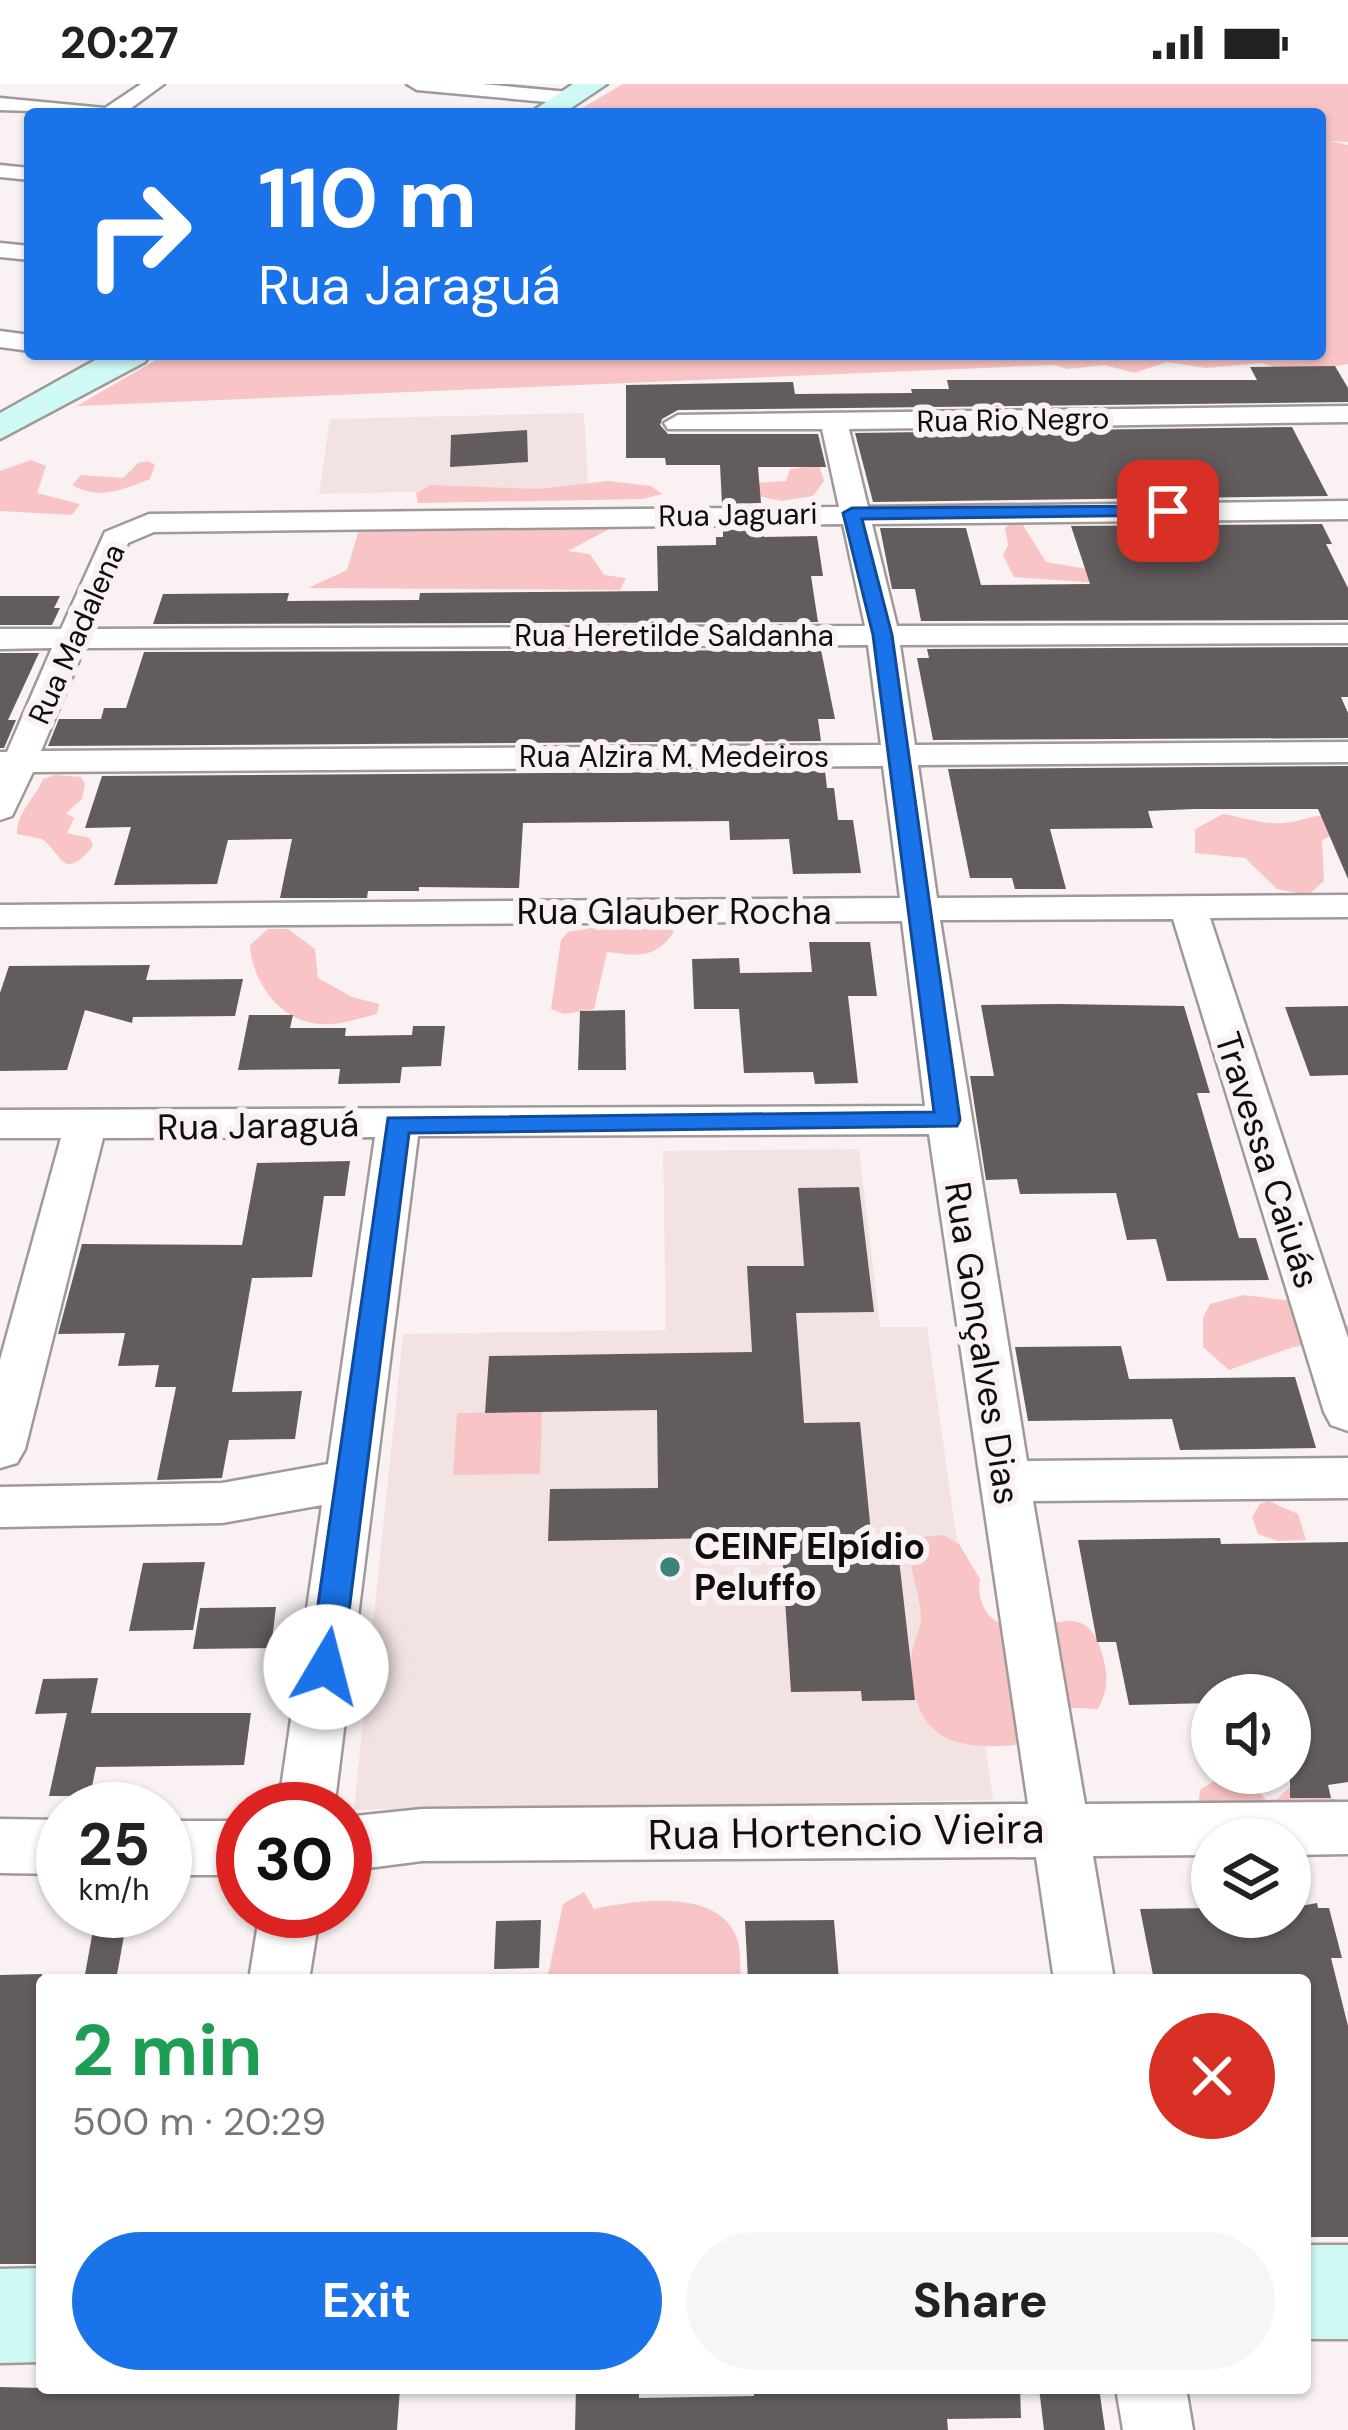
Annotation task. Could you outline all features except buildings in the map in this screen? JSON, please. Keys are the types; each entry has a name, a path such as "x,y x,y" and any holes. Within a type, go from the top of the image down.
{"main road":[{"path":"552,108 581,91"},
{"path":"0,428 118,360"},
{"path":"1311,2292 1348,2292"},
{"path":"0,2316 36,2315"}],"street":[{"path":"116,108 154,84"},
{"path":"417,84 581,91"},
{"path":"0,104 42,108"},
{"name":"Rua Rio Negro","path":"678,423 1348,414"},
{"name":"Rua Gonçalves Dias","path":"834,423 883,635 948,1120 1083,1974"},
{"name":"Rua Jaguari","path":"129,528 170,522 1348,510"},
{"name":"Rua Madalena","path":"0,808 10,762 115,538 129,528"},
{"name":"Rua Heretilde Saldanha","path":"0,639 1348,634"},
{"name":"Rua Alzira M. Medeiros","path":"10,762 1348,752"},
{"name":"Rua Glauber Rocha","path":"0,916 1348,906"},
{"name":"Travessa Caiuás","path":"1188,907 1348,1412"},
{"name":"Rua Jaraguá","path":"0,1124 948,1120"},
{"path":"310,1782 398,1124"},
{"path":"0,1449 85,1127"},
{"path":"0,1507 232,1504 312,1491 351,1478"},
{"path":"1006,1481 1348,1478"},
{"name":"Rua Hortencio Vieira","path":"372,1841 422,1835 1348,1828"},
{"path":"0,1846 36,1846"},
{"path":"280,1974 286,1938"},
{"path":"1152,2394 1158,2430"}],"shaded area":[{"path":"623,84 1348,84 1348,142 1330,141 1348,145 1348,364 1294,374 1262,363 1206,368 1167,362 1134,373 1105,365 1068,369 1054,365 77,406 156,360 1326,360 1326,108 582,108"},
{"path":"584,413 588,488 319,494 330,419"},
{"path":"31,460 46,466 37,493 80,504 72,515 0,511 0,471"},
{"path":"138,463 155,465 150,479 121,490 92,492 72,485 81,475 123,478"},
{"path":"819,465 824,481 813,496 781,501 759,496 754,483 786,481 790,469"},
{"path":"608,481 651,486 662,494 643,499 418,503 416,493 431,485 538,489"},
{"path":"599,520 613,527 568,551 590,554 604,575 626,578 620,590 308,588 347,570 361,523"},
{"path":"1011,523 1023,525 1046,562 1105,572 1112,584 1014,577 1003,555 1008,545 1005,528"},
{"path":"81,777 85,784 82,799 66,813 74,818 67,833 90,838 93,846 69,864 42,839 17,834 23,812 43,779"},
{"path":"1223,814 1277,823 1324,816 1348,828 1322,840 1324,881 1308,895 1277,889 1245,858 1195,853 1195,829"},
{"path":"640,920 668,924 674,932 645,954 607,952 594,1009 564,1014 551,1009 561,940 568,932"},
{"path":"268,929 288,929 315,949 318,978 352,997 379,1004 377,1014 320,1024 281,1008 262,986 252,959 250,945"},
{"name":"CEINF Elpídio Peluffo","path":"859,1149 880,1327 927,1327 993,1800 372,1810 372,1782 357,1782 403,1334 666,1330 663,1151"},
{"path":"1244,1295 1300,1302 1348,1327 1345,1340 1293,1347 1229,1370 1203,1347 1203,1318 1210,1304"},
{"path":"542,1412 540,1474 453,1475 457,1413"},
{"path":"1269,1501 1298,1514 1306,1540 1278,1541 1258,1534 1252,1517 1260,1504"},
{"path":"943,1535 959,1544 980,1579 981,1599 995,1621 1023,1628 1070,1621 1088,1628 1096,1637 1106,1675 1098,1709 1050,1712 1015,1745 953,1741 927,1721 913,1685 911,1654 921,1615 910,1549 923,1537"},
{"path":"1311,1793 1348,1802 1198,1809 1200,1794 1261,1794 1266,1800"},
{"path":"584,1892 594,1909 654,1901 697,1905 715,1912 729,1924 738,1942 741,1974 548,1974 563,1904"}],"place":[{"name":"CEINF Elpídio Peluffo","path":"670,1567"}],"route":[{"path":"326,1667 398,1124 948,1120 883,635 852,513 1168,511"}]}
